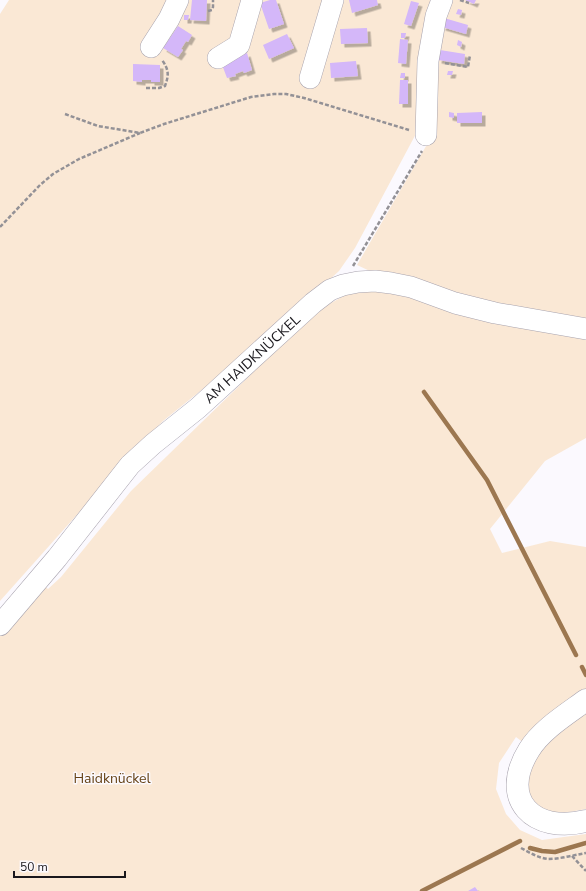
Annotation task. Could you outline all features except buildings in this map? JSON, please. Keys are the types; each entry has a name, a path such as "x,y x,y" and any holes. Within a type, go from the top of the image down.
{"main road":[{"path":"586,700 542,734 529,749 520,769 517,792 526,810 543,821 570,824 586,821"}],"street":[{"path":"151,47 169,19 178,0"},
{"path":"218,58 238,45 252,0"},
{"path":"310,78 333,0"},
{"path":"426,135 428,61 436,16 442,0"},
{"name":"AM HAIDKNÜCKEL","path":"0,625 57,558 130,465 198,408 313,303 330,290 343,285 375,280 391,282 455,303 494,313 586,329"}],"path":[{"path":"208,11 212,10 213,0"},
{"path":"460,0 469,3"},
{"path":"146,88 159,88 165,86 168,78 168,69 151,47"},
{"path":"428,61 468,67 470,55"},
{"path":"0,227 40,185 53,174 79,159 164,124 251,96 286,94 304,98 426,135 424,147 421,153 361,252 343,285"},
{"path":"66,114 98,126 140,133"},
{"path":"522,848 535,856 548,859 586,853"},
{"path":"572,856 586,871"}],"green space":[{"path":"9,0 586,0 586,321 528,312 389,280 357,265 429,141 418,130 355,248 339,271 260,343 163,421 132,453 0,601 0,14"},
{"name":"Haidknückel","path":"378,289 586,339 586,438 545,461 490,529 502,553 550,541 586,547 586,809 558,814 540,808 526,794 525,779 537,753 516,737 499,763 496,789 506,814 520,830 542,840 586,834 586,891 0,891 0,634 45,586 48,589 61,577 131,491 315,312 349,293"}],"waterway":[{"path":"424,392 487,480 576,655"},
{"path":"582,667 586,675"},
{"path":"422,891 520,841"},
{"path":"530,848 555,852 586,843"}]}
